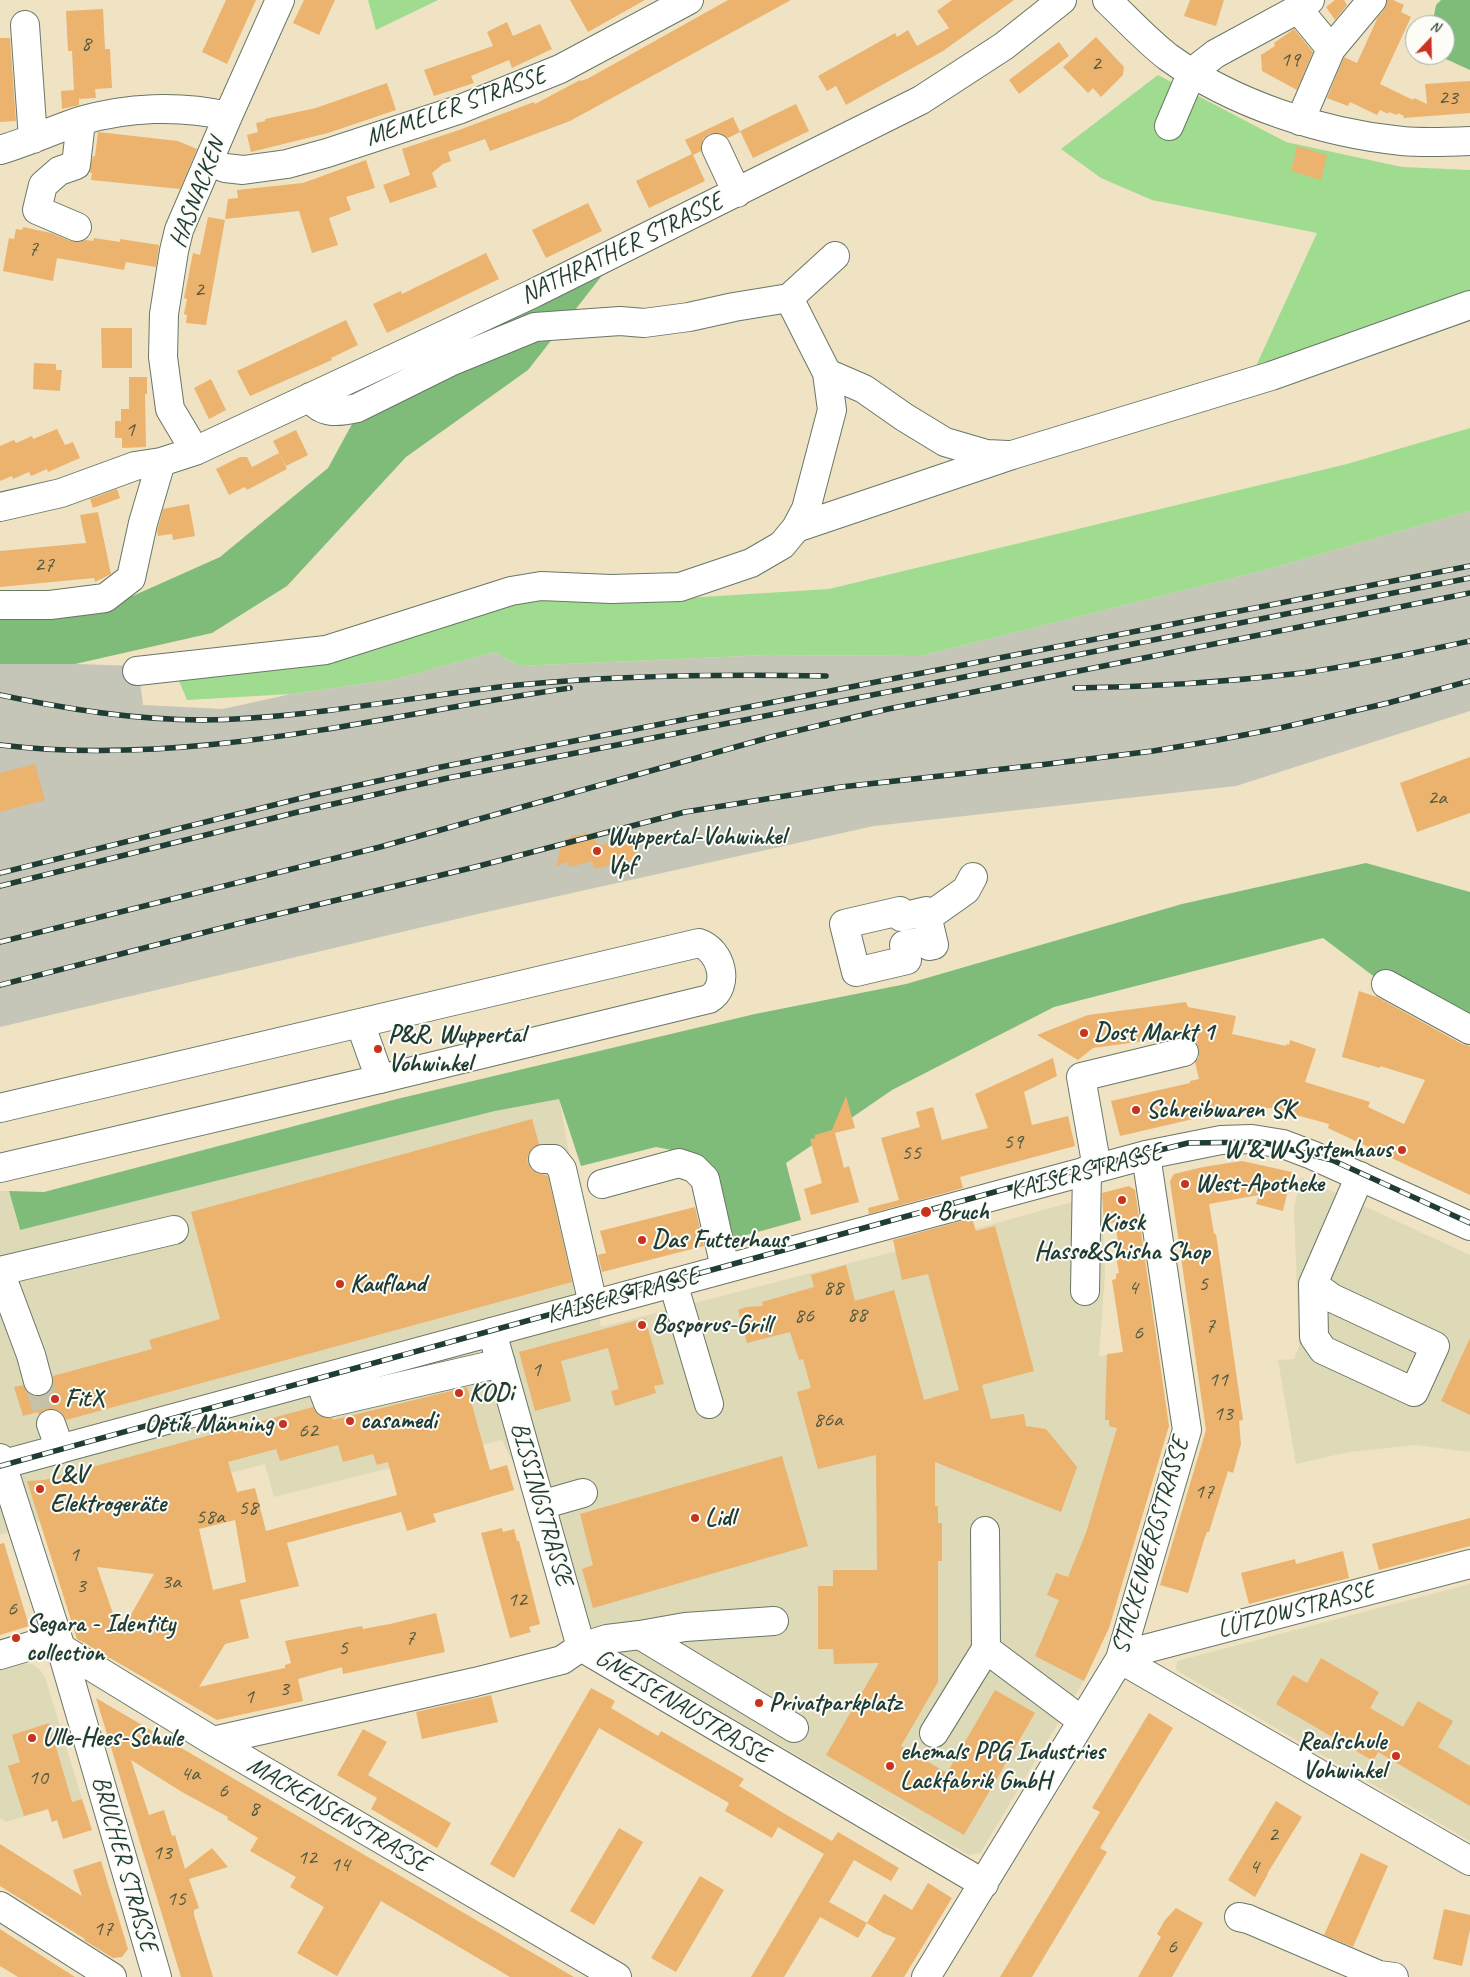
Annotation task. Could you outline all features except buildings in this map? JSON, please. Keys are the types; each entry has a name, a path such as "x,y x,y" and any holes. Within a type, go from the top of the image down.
{"street":[{"name":"HASNACKEN","path":"195,451 170,409 163,357 164,314 179,230 280,0"},
{"name":"MEMELER STRASSE","path":"209,162 226,168 243,170 287,164 458,110 560,69 689,0"},
{"name":"NATHRATHER STRASSE","path":"0,507 61,493 135,466 161,462 195,451 534,293 921,100 1004,46 1062,0"},
{"path":"1108,0 1152,44 1192,72 1226,91 1300,121 1401,141 1470,142"},
{"path":"1300,121 1331,49 1372,0"},
{"path":"1169,126 1192,72 1215,54 1304,4 1331,49"},
{"path":"25,25 33,139"},
{"path":"0,150 81,121 126,111 204,110 228,116"},
{"path":"77,227 37,210 43,185 59,171 76,165 81,121"},
{"path":"716,148 737,193"},
{"path":"310,397 315,405 328,411 341,412 357,408 452,361 535,327 620,321 644,323 689,317 734,307 790,298 835,256"},
{"path":"137,671 326,650 511,591 541,586 680,587 751,562 782,545 796,528 806,509 832,410 827,373 790,298"},
{"path":"796,528 1012,456 1271,376 1470,305"},
{"path":"827,373 864,389 904,417 945,442 986,454 1012,456"},
{"path":"0,606 50,605 105,598 131,578 143,523 161,462"},
{"path":"928,917 966,890 973,877"},
{"path":"0,1108 699,943 712,950 717,959 722,981 716,995 709,999 380,1079 0,1168"},
{"path":"1386,984 1470,1030"},
{"path":"360,1023 380,1079"},
{"path":"1085,1291 1092,1169 1081,1077 1184,1052"},
{"name":"KAISERSTRASSE","path":"1,1462 60,1448 492,1332 1092,1169 1146,1155 1220,1140 1252,1139 1283,1144 1360,1176 1470,1226"},
{"name":"STACKENBERGSTRASSE","path":"926,1977 1121,1657 1187,1430 1146,1155"},
{"path":"543,1159 554,1159 562,1168 593,1304"},
{"path":"602,1184 678,1163 694,1168 705,1179 725,1268"},
{"path":"1313,1284 1332,1298 1435,1346 1414,1392 1323,1350 1314,1337 1313,1284 1360,1176"},
{"path":"38,1380 0,1272 174,1230"},
{"path":"673,1282 709,1404"},
{"name":"BISSINGSTRASSE","path":"492,1332 581,1647"},
{"path":"319,1378 328,1403 501,1363"},
{"path":"51,1424 60,1448"},
{"name":"BRUCHER STRASSE","path":"1,1462 59,1643 157,1977"},
{"path":"541,1504 583,1493"},
{"path":"934,1733 986,1649 985,1531"},
{"name":"LÜTZOWSTRASSE","path":"1121,1657 1470,1564"},
{"path":"581,1647 607,1639 684,1627 774,1621"},
{"path":"640,1635 794,1728"},
{"path":"0,1655 59,1643"},
{"name":"MACKENSENSTRASSE","path":"59,1643 212,1741 617,1977"},
{"name":"GNEISENAUSTRASSE","path":"212,1741 474,1682 562,1660 581,1647 984,1884"},
{"path":"986,1649 1081,1720"},
{"path":"1121,1657 1470,1861"},
{"path":"0,1906 112,1977"},
{"path":"1239,1917 1248,1919 1379,1975 1394,1977"}],"shaded area":[{"path":"1470,511 1470,711 1236,786 874,826 482,913 0,1027 0,664 138,666 143,705 223,709 291,694 396,679 495,652 519,666 767,655 920,656 1269,569"},
{"path":"559,1098 601,1327 889,1253 1101,1194 1105,1275 1099,1356 1158,1348 1084,1680 980,1853 969,1855 607,1645 596,1636 590,1627 588,1616 502,1440 274,1497 265,1464 41,1521 0,1535 0,1191 9,1191 19,1230 495,1111"},
{"path":"1301,1177 1470,1255 1470,1452 1416,1445 1349,1452 1296,1464 1278,1360 1294,1359 1299,1346 1294,1207"},
{"name":"Realschule Vohwinkel","path":"1470,1584 1470,1841 1176,1670 1177,1661"},
{"name":"Ulle-Hees-Schule","path":"21,1663 32,1664 45,1677 82,1799 6,1822 0,1818 0,1670"}],"green space":[{"path":"368,0 438,0 376,30"},
{"path":"1441,0 1470,0 1470,70 1455,63 1455,15 1434,15 1436,5"},
{"path":"1158,75 1286,142 1402,167 1470,170 1470,291 1256,366 1317,233 1152,200 1101,178 1061,149"},
{"path":"604,273 528,370 406,457 287,586 212,633 75,664 0,664 0,611 117,603 220,557 328,468 374,384 550,292"},
{"path":"1470,428 1470,511 1269,569 920,656 767,655 519,666 495,652 396,679 291,694 187,700 177,676 523,597 607,603 829,589 1347,464"},
{"path":"1366,863 1470,892 1470,1033 1372,975 1323,938 1054,1007 892,1090 786,1163 801,1220 732,1239 715,1175 708,1161 692,1154 656,1147 581,1166 559,1099 495,1111 20,1230 9,1191 44,1192 397,1099 755,1014 906,984 1182,904"}],"tunnel":[{"path":"38,1381 51,1424"}],"railway":[{"path":"0,873 314,795 441,767 1470,566"},
{"path":"0,886 298,812 448,778 1470,578"},
{"path":"0,942 380,847 771,737 888,709 1470,593"},
{"path":"1075,688 1189,684 1302,673 1365,663 1470,641"},
{"path":"0,695 101,713 177,720 203,720 282,716 518,685 595,679 672,676 826,676"},
{"path":"0,985 241,923 475,867 685,812 841,787 1153,751 1280,728 1388,703 1470,681"},
{"path":"0,745 72,750 144,750 215,744 357,724 570,688"},
{"path":"0,1466 1038,1180 1188,1143 1261,1142 1332,1160 1470,1223"}],"place":[{"name":"Wuppertal-Vohwinkel Vpf","path":"597,851"},
{"name":"Dost Markt 1","path":"1084,1033"},
{"name":"P&R, Wuppertal Vohwinkel","path":"378,1049"},
{"name":"Schreibwaren SK","path":"1136,1110"},
{"name":"W & W Systemhaus","path":"1402,1150"},
{"name":"West-Apotheke","path":"1185,1184"},
{"name":"Kiosk Hasso&Shisha Shop","path":"1122,1200"},
{"name":"Bruch","path":"926,1212"},
{"name":"Das Futterhaus","path":"642,1240"},
{"name":"Kaufland","path":"340,1284"},
{"name":"Bosporus-Grill","path":"642,1325"},
{"name":"KODi","path":"459,1393"},
{"name":"FitX","path":"55,1399"},
{"name":"casamedi","path":"350,1421"},
{"name":"Optik Männing","path":"283,1424"},
{"name":"L&V Elektrogeräte","path":"40,1489"},
{"name":"Lidl","path":"695,1518"},
{"name":"Segara - Identity collection","path":"16,1638"},
{"name":"Privatparkplatz","path":"759,1703"},
{"name":"Ulle-Hees-Schule","path":"32,1738"},
{"name":"Realschule Vohwinkel","path":"1396,1756"},
{"name":"ehemals PPG Industries Lackfabrik GmbH","path":"890,1766"}]}
